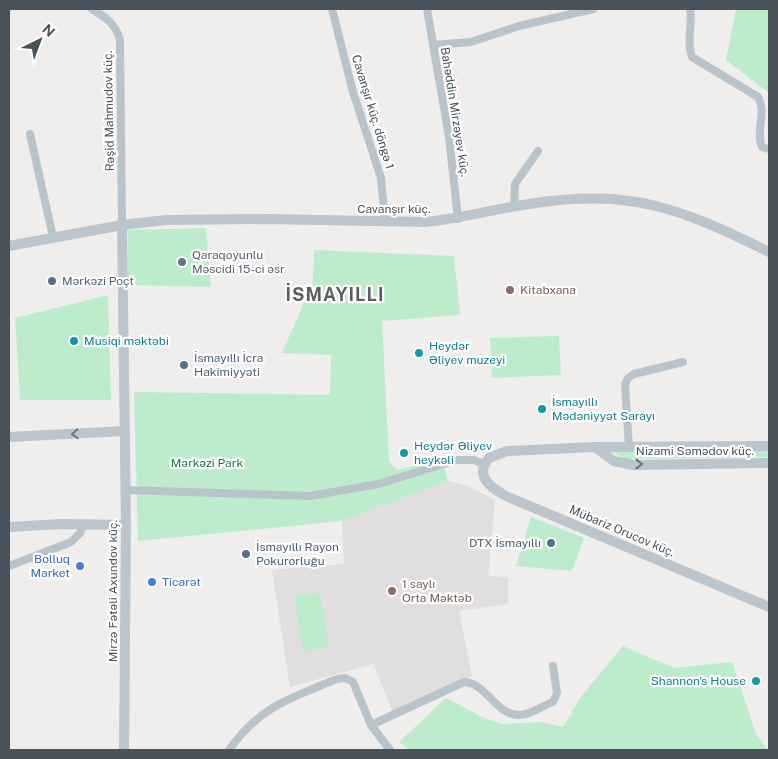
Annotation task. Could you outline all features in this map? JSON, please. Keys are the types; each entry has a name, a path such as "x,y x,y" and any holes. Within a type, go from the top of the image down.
{"main road":[{"name":"Cavanşır küç.","path":"9,246 122,225 218,218 424,222 458,219 514,207 583,198 643,202 693,216 769,252"},
{"name":"Mirzə Fətəli Axundov küç.","path":"122,225 126,526 124,750"},
{"path":"9,437 124,431"},
{"path":"484,464 495,454 507,451 595,447 769,446"},
{"name":"Nizami Səmədov küç.","path":"595,447 614,460 633,465 769,463"},
{"name":"Mübariz Orucov küç.","path":"484,464 482,470 483,478 488,484 506,496 769,607"},
{"path":"9,527 84,524 126,526"}],"street":[{"name":"Rəşid Mahmudov küç.","path":"92,9 110,22 118,31 120,40 122,225"},
{"name":"Cavanşır küç. döngə 1","path":"332,9 353,92 381,178 385,222"},
{"name":"Bahəddin Mirzəyev küç.","path":"427,9 452,155 458,219"},
{"path":"433,45 471,42 519,26 593,9"},
{"path":"690,9 692,17 690,51 692,57 758,97 762,104 759,139 762,147 769,149"},
{"path":"30,134 53,237"},
{"path":"514,207 515,184 538,151"},
{"path":"629,448 625,385 628,378 634,374 683,362"},
{"path":"125,490 255,496 310,496 390,481 457,460 474,460 484,464"},
{"path":"9,566 71,542 80,533 84,524"},
{"path":"371,725 464,682 472,682 505,712 521,715 553,702 557,692 553,666"},
{"path":"229,750 245,729 270,708 341,678 349,679 353,682 371,725 390,750"}],"shaded area":[{"name":"1 saylı Orta Məktəb","path":"448,481 468,486 495,500 488,576 508,577 508,604 459,611 472,676 393,712 373,664 290,687 272,570 344,564 342,521"}],"green space":[{"path":"736,9 769,9 769,93 726,60"},
{"path":"206,228 211,287 128,285 128,230"},
{"name":"Mərkəzi Park","path":"314,250 454,256 460,315 382,321 389,461 397,470 442,459 448,481 342,521 138,541 134,392 330,395 331,355 282,353 313,282"},
{"path":"108,295 111,400 20,400 15,318"},
{"path":"559,336 561,375 492,378 490,338"},
{"path":"769,450 769,457 626,459 612,452"},
{"path":"531,517 584,538 572,571 516,566"},
{"path":"320,593 329,648 303,652 294,597"},
{"path":"623,646 674,668 732,662 756,734 768,750 410,750 399,742 446,698 484,718 502,724 542,722 563,727 580,698"}],"place":[{"name":"Qaraqoyunlu Məscidi 15-ci əsr","path":"182,262"},
{"name":"Mərkəzi Poçt","path":"52,281"},
{"name":"Kitabxana","path":"510,290"},
{"name":"Musiqi məktəbi","path":"74,341"},
{"name":"Heydər Əliyev muzeyi","path":"419,353"},
{"name":"İsmayıllı İcra Hakimiyyəti","path":"184,365"},
{"name":"İsmayıllı Mədəniyyət Sarayı","path":"542,409"},
{"name":"Heydər Əliyev heykəli","path":"404,453"},
{"name":"DTX İsmayıllı","path":"551,543"},
{"name":"İsmayıllı Rayon Pokurorluğu","path":"246,554"},
{"name":"Bolluq Market","path":"80,566"},
{"name":"Ticarət","path":"152,582"},
{"name":"1 saylı Orta Məktəb","path":"392,591"},
{"name":"Shannon's House","path":"756,681"}],"district":[{"name":"İSMAYILLI","path":"335,295"}]}
